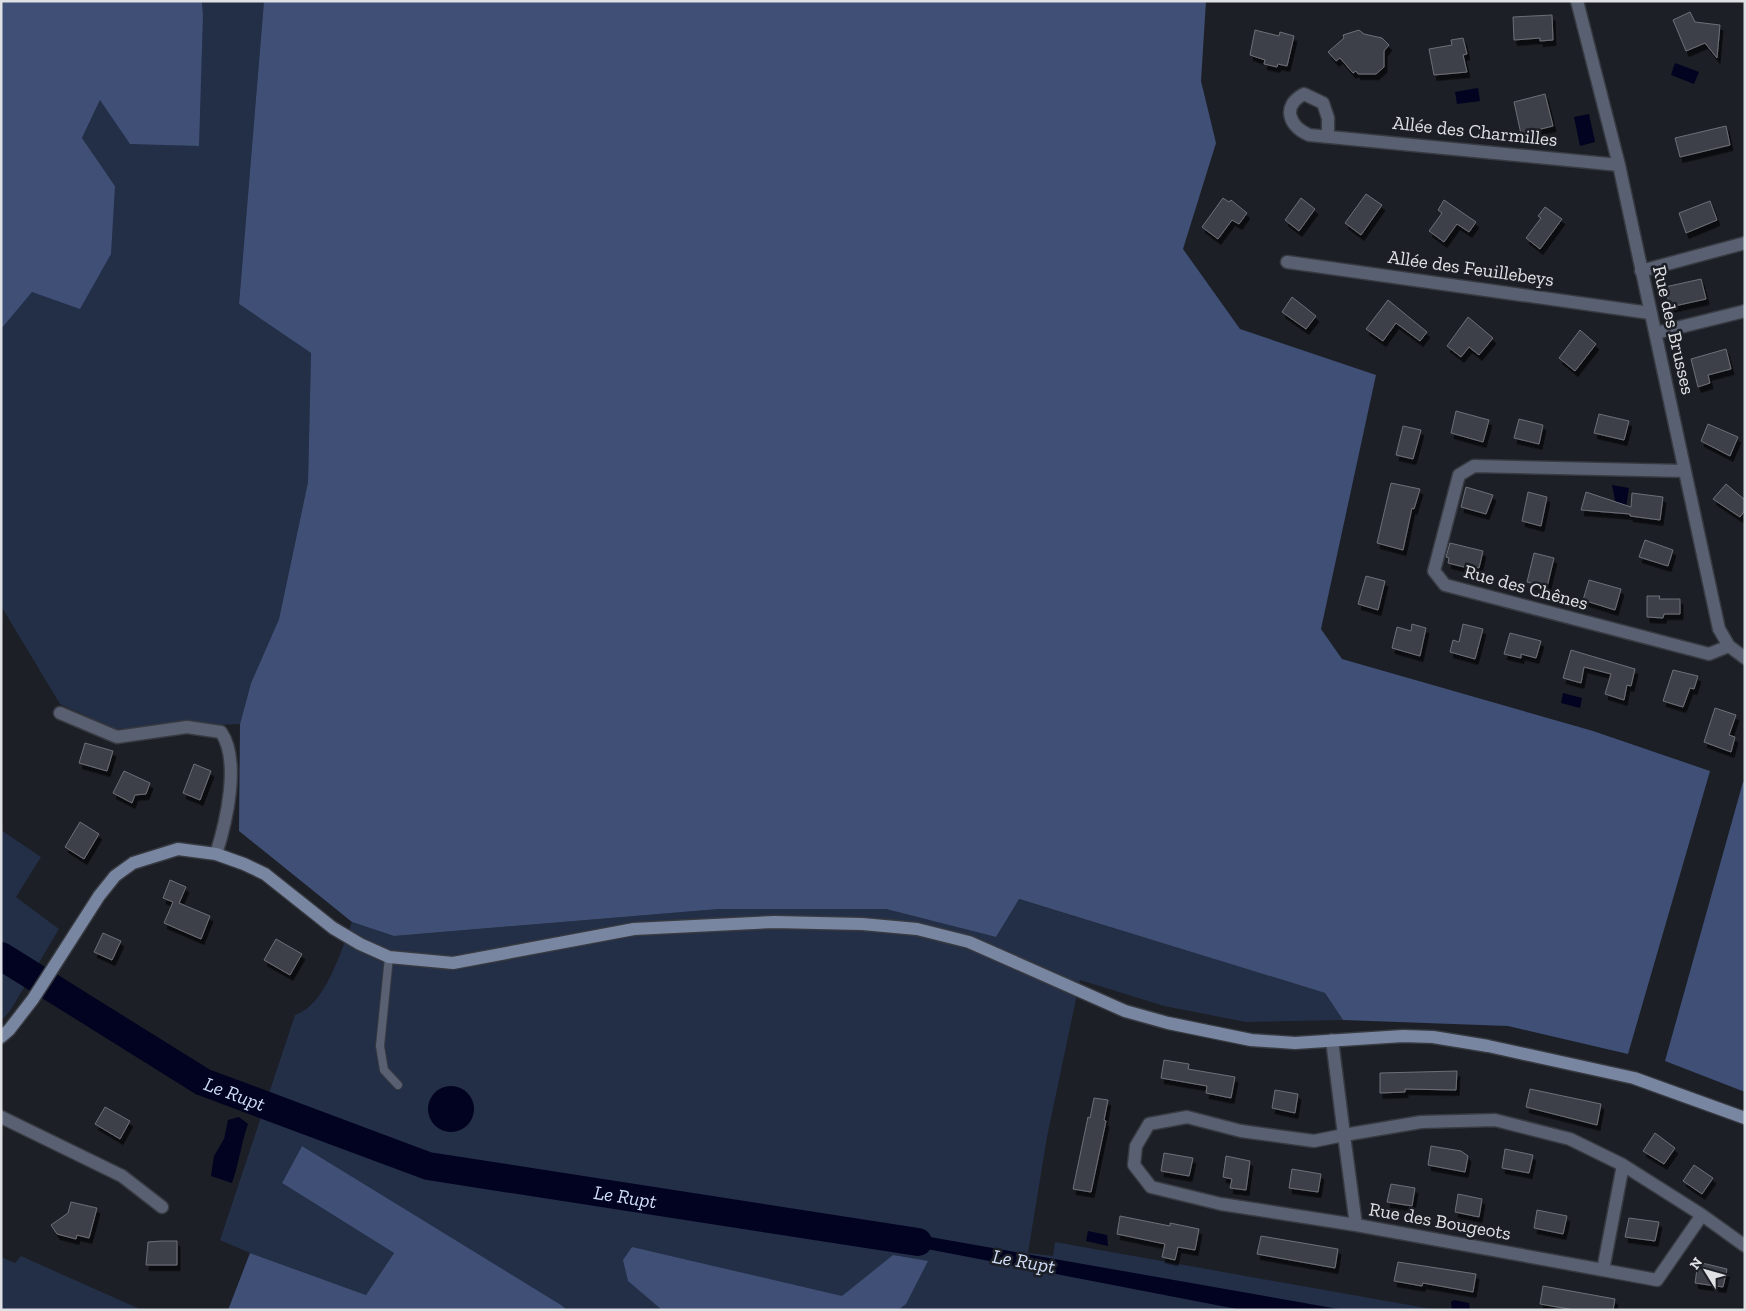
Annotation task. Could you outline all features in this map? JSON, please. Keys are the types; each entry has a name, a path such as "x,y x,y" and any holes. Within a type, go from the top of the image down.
{"main road":[{"path":"1,1037 9,1030 33,999 99,896 115,876 133,863 178,849 216,854 265,874 333,928 360,944 388,957 453,963 634,929 774,922 862,924 916,929 969,942 1125,1011 1168,1023 1251,1040 1295,1043 1403,1036 1433,1037 1488,1046 1634,1078 1745,1118"}],"street":[{"name":"Rue des Brusses","path":"1577,1 1619,165 1719,629 1729,646 1745,658"},
{"name":"Allée des Charmilles","path":"1328,136 1619,165"},
{"path":"1641,271 1745,243"},
{"name":"Allée des Feuillebeys","path":"1287,262 1650,312"},
{"path":"1656,334 1745,311"},
{"name":"Rue des Chênes","path":"1685,471 1474,466 1459,475 1434,572 1445,585 1709,654 1729,646"},
{"path":"60,713 117,737 187,727 221,732 226,740 230,762 226,823 216,854"},
{"path":"1332,1040 1356,1225"},
{"path":"1,1117 122,1176 162,1207"},
{"name":"Rue des Bougeots","path":"1702,1215 1657,1280 1356,1225 1221,1204 1150,1187 1134,1165 1136,1146 1148,1124 1187,1117 1241,1131 1314,1142 1421,1122 1495,1120 1570,1138 1622,1166 1702,1215 1745,1246"},
{"path":"1603,1270 1622,1166"}],"lane":[{"path":"388,957 380,1046 384,1070 398,1085"}],"shaded area":[{"path":"1,1 202,1 203,15 199,146 130,144 100,100 82,138 115,186 111,254 80,309 32,292 1,329"},
{"path":"202,1 264,1 239,304 311,353 308,482 279,619 251,683 240,724 116,729 60,704 1,606 1,329 115,186 82,138 100,100 203,15"},
{"path":"264,1 1206,1 1201,81 1216,143 1183,249 1240,329 1376,375 1321,629 1342,659 1593,731 1710,771 1628,1054 1508,1026 1343,1020 1325,993 1019,899 996,937 886,909 719,909 394,936 352,922 239,831 240,724 251,683 279,619 308,482 311,353 239,304"},
{"path":"1743,782 1745,782 1745,1092 1665,1061"},
{"path":"1,830 41,857 16,897 59,929 10,1011 1,1021"},
{"path":"1018,899 1325,993 1343,1020 1246,1022 1164,1006 1080,980 1047,1137 1028,1253 1053,1256 1055,1242 1437,1310 567,1310 302,1146 282,1183 394,1253 366,1295 250,1253 220,1240 295,1015 306,1009 324,989 352,922 394,936 719,909 886,909 996,937"},
{"path":"302,1146 567,1310 228,1310 250,1253 366,1295 394,1253 282,1183"},
{"path":"632,1247 842,1296 893,1255 928,1261 906,1304 898,1310 662,1310 628,1281 623,1260"},
{"path":"21,1256 142,1310 1,1310 1,1257 15,1263"}],"water":[{"path":"1675,63 1699,72 1694,84 1671,75"},
{"path":"1478,88 1480,101 1457,104 1455,92"},
{"path":"1589,114 1595,142 1580,146 1574,117"},
{"path":"1612,485 1629,488 1626,507 1616,505"},
{"path":"1563,693 1582,698 1580,708 1561,703"},
{"path":"446,1086 456,1086 468,1092 473,1100 473,1118 468,1126 460,1131 446,1132 438,1129 431,1122 428,1114 428,1104 431,1096 438,1089"},
{"path":"239,1117 248,1124 232,1183 211,1176 214,1156 224,1139 228,1120"},
{"path":"1088,1231 1107,1235 1108,1246 1086,1241"},
{"path":"880,1236 930,1237 1344,1310 1242,1310 927,1249"},
{"path":"1454,1300 1469,1303 1470,1310 1452,1310 1451,1302"}],"building":[{"path":"1690,12 1695,22 1720,25 1717,58 1705,43 1686,51 1673,20"},
{"path":"1552,15 1553,40 1540,41 1540,38 1514,40 1513,17"},
{"path":"1255,30 1279,36 1280,32 1294,36 1287,66 1278,64 1277,67 1264,64 1265,60 1250,55"},
{"path":"1359,30 1364,34 1382,38 1389,45 1384,51 1384,67 1376,74 1358,74 1356,71 1353,73 1340,58 1336,61 1328,52 1344,38 1343,35"},
{"path":"1463,38 1467,54 1463,55 1467,72 1434,75 1429,49 1452,45 1451,40"},
{"path":"1545,94 1553,126 1521,134 1514,102"},
{"path":"1726,126 1730,145 1680,157 1675,138"},
{"path":"1366,194 1382,205 1361,235 1345,223"},
{"path":"1223,198 1229,202 1231,200 1247,213 1239,224 1232,220 1218,239 1202,227"},
{"path":"1301,198 1315,209 1299,231 1285,220"},
{"path":"1444,200 1476,222 1469,232 1457,224 1444,242 1429,231 1442,213 1438,210"},
{"path":"1710,201 1717,220 1686,233 1679,213"},
{"path":"1545,207 1562,219 1540,249 1526,238 1541,218 1538,216"},
{"path":"1701,279 1706,299 1670,307 1665,287"},
{"path":"1292,297 1316,316 1306,329 1282,312"},
{"path":"1388,300 1427,332 1420,341 1396,323 1383,341 1366,329"},
{"path":"1468,317 1493,338 1479,355 1469,347 1461,357 1447,346"},
{"path":"1580,330 1596,344 1575,371 1559,358"},
{"path":"1726,349 1731,369 1708,375 1710,383 1698,387 1691,359"},
{"path":"1456,411 1489,420 1483,442 1451,433"},
{"path":"1599,414 1629,421 1624,440 1594,433"},
{"path":"1519,419 1543,425 1539,444 1514,438"},
{"path":"1708,424 1738,437 1730,456 1701,441"},
{"path":"1403,426 1421,430 1413,459 1396,455"},
{"path":"1391,483 1420,489 1414,509 1412,508 1403,550 1377,543"},
{"path":"1726,484 1745,500 1745,510 1740,517 1713,499"},
{"path":"1466,487 1493,495 1486,514 1461,507"},
{"path":"1528,492 1547,497 1541,526 1522,521"},
{"path":"1586,492 1631,507 1632,493 1663,497 1660,520 1630,516 1630,514 1581,510"},
{"path":"1645,540 1673,550 1668,566 1639,557"},
{"path":"1450,543 1483,551 1479,568 1465,564 1464,567 1448,563 1449,558 1446,557"},
{"path":"1534,553 1554,558 1547,587 1527,582"},
{"path":"1366,576 1385,581 1378,610 1358,604"},
{"path":"1589,580 1621,589 1615,610 1583,600"},
{"path":"1647,596 1660,596 1659,599 1680,599 1680,614 1664,614 1663,618 1647,617"},
{"path":"1412,624 1426,628 1420,656 1392,648 1397,627 1411,631"},
{"path":"1463,624 1483,629 1475,659 1450,652 1453,640 1459,642"},
{"path":"1510,633 1541,641 1536,658 1521,654 1521,658 1504,654"},
{"path":"1571,650 1635,669 1631,686 1627,685 1624,700 1605,694 1611,674 1584,667 1581,683 1563,678"},
{"path":"1673,670 1698,676 1694,689 1690,688 1683,707 1663,701"},
{"path":"1715,708 1736,715 1729,735 1735,737 1731,752 1704,742"},
{"path":"85,743 113,751 107,771 79,763"},
{"path":"194,764 211,771 200,800 183,793"},
{"path":"124,771 150,783 146,794 135,795 132,803 113,793"},
{"path":"80,822 99,834 84,859 65,847"},
{"path":"170,880 186,887 179,903 210,916 201,939 164,923 173,902 163,898"},
{"path":"103,933 121,941 112,960 94,952"},
{"path":"276,939 302,954 290,975 264,960"},
{"path":"1164,1060 1189,1064 1188,1069 1235,1077 1231,1098 1206,1093 1207,1086 1161,1078"},
{"path":"1457,1071 1456,1090 1405,1089 1405,1092 1380,1093 1380,1073"},
{"path":"1530,1089 1601,1104 1597,1125 1526,1107"},
{"path":"1275,1090 1298,1094 1295,1113 1272,1108"},
{"path":"1094,1098 1108,1100 1104,1120 1106,1121 1091,1192 1073,1189 1088,1117 1090,1118"},
{"path":"105,1107 130,1121 120,1139 95,1124"},
{"path":"1655,1133 1675,1148 1664,1164 1643,1151"},
{"path":"1431,1146 1461,1151 1468,1156 1465,1172 1428,1165"},
{"path":"1505,1149 1533,1155 1529,1173 1502,1168"},
{"path":"1164,1153 1193,1158 1189,1176 1161,1171"},
{"path":"1226,1156 1250,1161 1246,1190 1230,1188 1232,1179 1223,1177"},
{"path":"1694,1165 1713,1178 1702,1194 1683,1181"},
{"path":"1292,1169 1321,1174 1318,1192 1289,1188"},
{"path":"1391,1184 1415,1188 1412,1206 1387,1202"},
{"path":"1458,1194 1482,1199 1479,1217 1455,1212"},
{"path":"71,1202 97,1208 89,1238 77,1235 76,1239 57,1234 51,1225 68,1213"},
{"path":"1537,1210 1567,1216 1563,1234 1534,1228"},
{"path":"1120,1216 1170,1226 1170,1223 1199,1229 1195,1250 1178,1247 1175,1260 1162,1257 1165,1244 1117,1234"},
{"path":"1629,1218 1659,1222 1655,1241 1625,1237"},
{"path":"1261,1236 1338,1249 1335,1268 1257,1254"},
{"path":"177,1241 177,1265 146,1265 148,1242"},
{"path":"1398,1262 1476,1274 1473,1292 1423,1283 1422,1286 1394,1281"},
{"path":"1698,1262 1727,1269 1723,1287 1695,1283"},
{"path":"1543,1286 1615,1299 1613,1310 1575,1310 1540,1304"}],"waterway":[{"name":"Le Rupt","path":"1,956 203,1082 428,1166 918,1242"}]}
